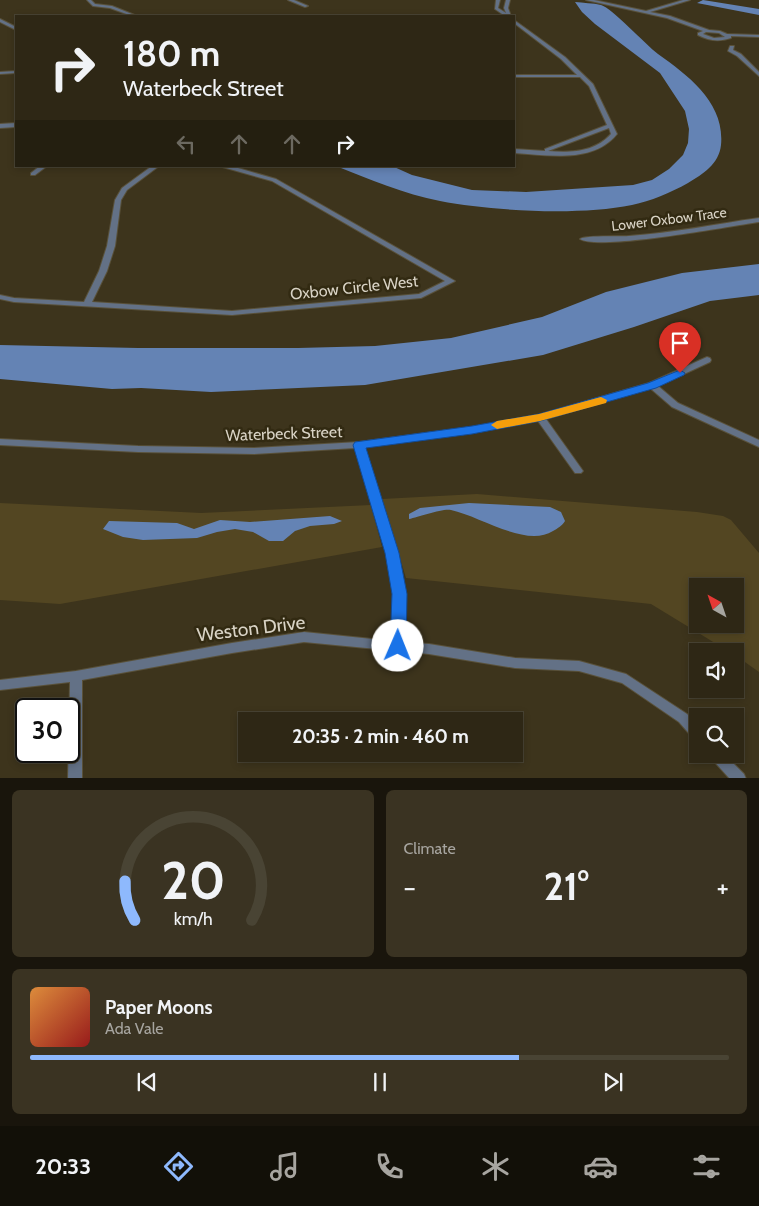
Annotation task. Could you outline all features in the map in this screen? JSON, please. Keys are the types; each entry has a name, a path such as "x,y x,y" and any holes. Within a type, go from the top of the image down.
{"street":[{"path":"89,0 94,5 111,7 132,15"},
{"path":"102,0 111,7"},
{"path":"290,0 306,6"},
{"path":"498,0 496,8 506,15"},
{"path":"508,0 506,8 508,15"},
{"path":"588,0 683,21 708,31"},
{"path":"648,12 688,0"},
{"path":"0,20 15,28"},
{"path":"515,22 563,58 591,85 614,134 611,140 596,149 576,153 515,151"},
{"path":"728,35 728,38 721,40 706,38 700,34 708,31 718,31 728,35 759,36"},
{"path":"721,40 732,47 730,50 739,55 759,76"},
{"path":"0,73 15,72"},
{"path":"515,76 581,76"},
{"path":"0,126 15,125"},
{"path":"543,152 610,126"},
{"path":"33,174 43,167"},
{"path":"86,304 103,271 111,246 118,200 124,189 155,167"},
{"name":"Oxbow Circle West","path":"0,297 232,313 421,296 451,281 274,180 226,167"},
{"name":"Lower Oxbow Trace","path":"583,239 600,240 667,234 759,220"},
{"name":"Waterbeck Street","path":"0,442 138,449 254,451 359,445 472,430 540,418 652,385 707,360"},
{"path":"652,385 675,405 759,444"},
{"path":"540,418 578,471"},
{"path":"359,445 392,553 399,594 398,646"},
{"name":"Weston Drive","path":"0,685 76,676 204,652 304,637 429,649 515,663 578,666 626,679 683,718 689,724"},
{"path":"75,778 76,676"},
{"path":"725,763 739,778"}],"shaded area":[{"path":"477,494 697,512 723,516 731,520 759,553 759,672 744,661 744,643 715,643 699,633 744,633 744,578 689,578 689,627 651,604 406,578 382,499"},
{"path":"0,503 201,513 371,505 382,547 60,604 0,600"}],"water":[{"path":"703,0 759,9 759,15 697,3"},
{"path":"575,2 598,4 606,8 652,49 693,81 703,92 717,116 721,130 720,152 714,163 705,172 667,193 632,205 587,210 536,211 510,210 440,201 387,186 339,167 394,167 412,175 472,190 526,192 633,185 652,180 669,169 683,155 688,143 689,129 685,111 660,73 582,12"},
{"path":"759,264 759,295 710,301 543,355 365,385 211,392 141,388 112,389 0,379 0,345 138,348 298,348 375,346 451,338 542,317 606,292 682,273"},
{"path":"469,503 550,507 561,512 565,521 553,531 542,535 530,536 503,529 451,510 437,511 409,519 409,514 420,508"},
{"path":"330,516 342,521 334,524 310,526 295,531 283,541 269,541 253,532 235,529 197,538 143,540 123,537 103,529 109,521 177,523 194,529 220,520 250,522"}],"slow traffic":[{"path":"497,425 540,418 601,400"}],"route":[{"path":"398,646 399,594 392,553 359,445 472,430 540,418 652,385 680,373"}]}
